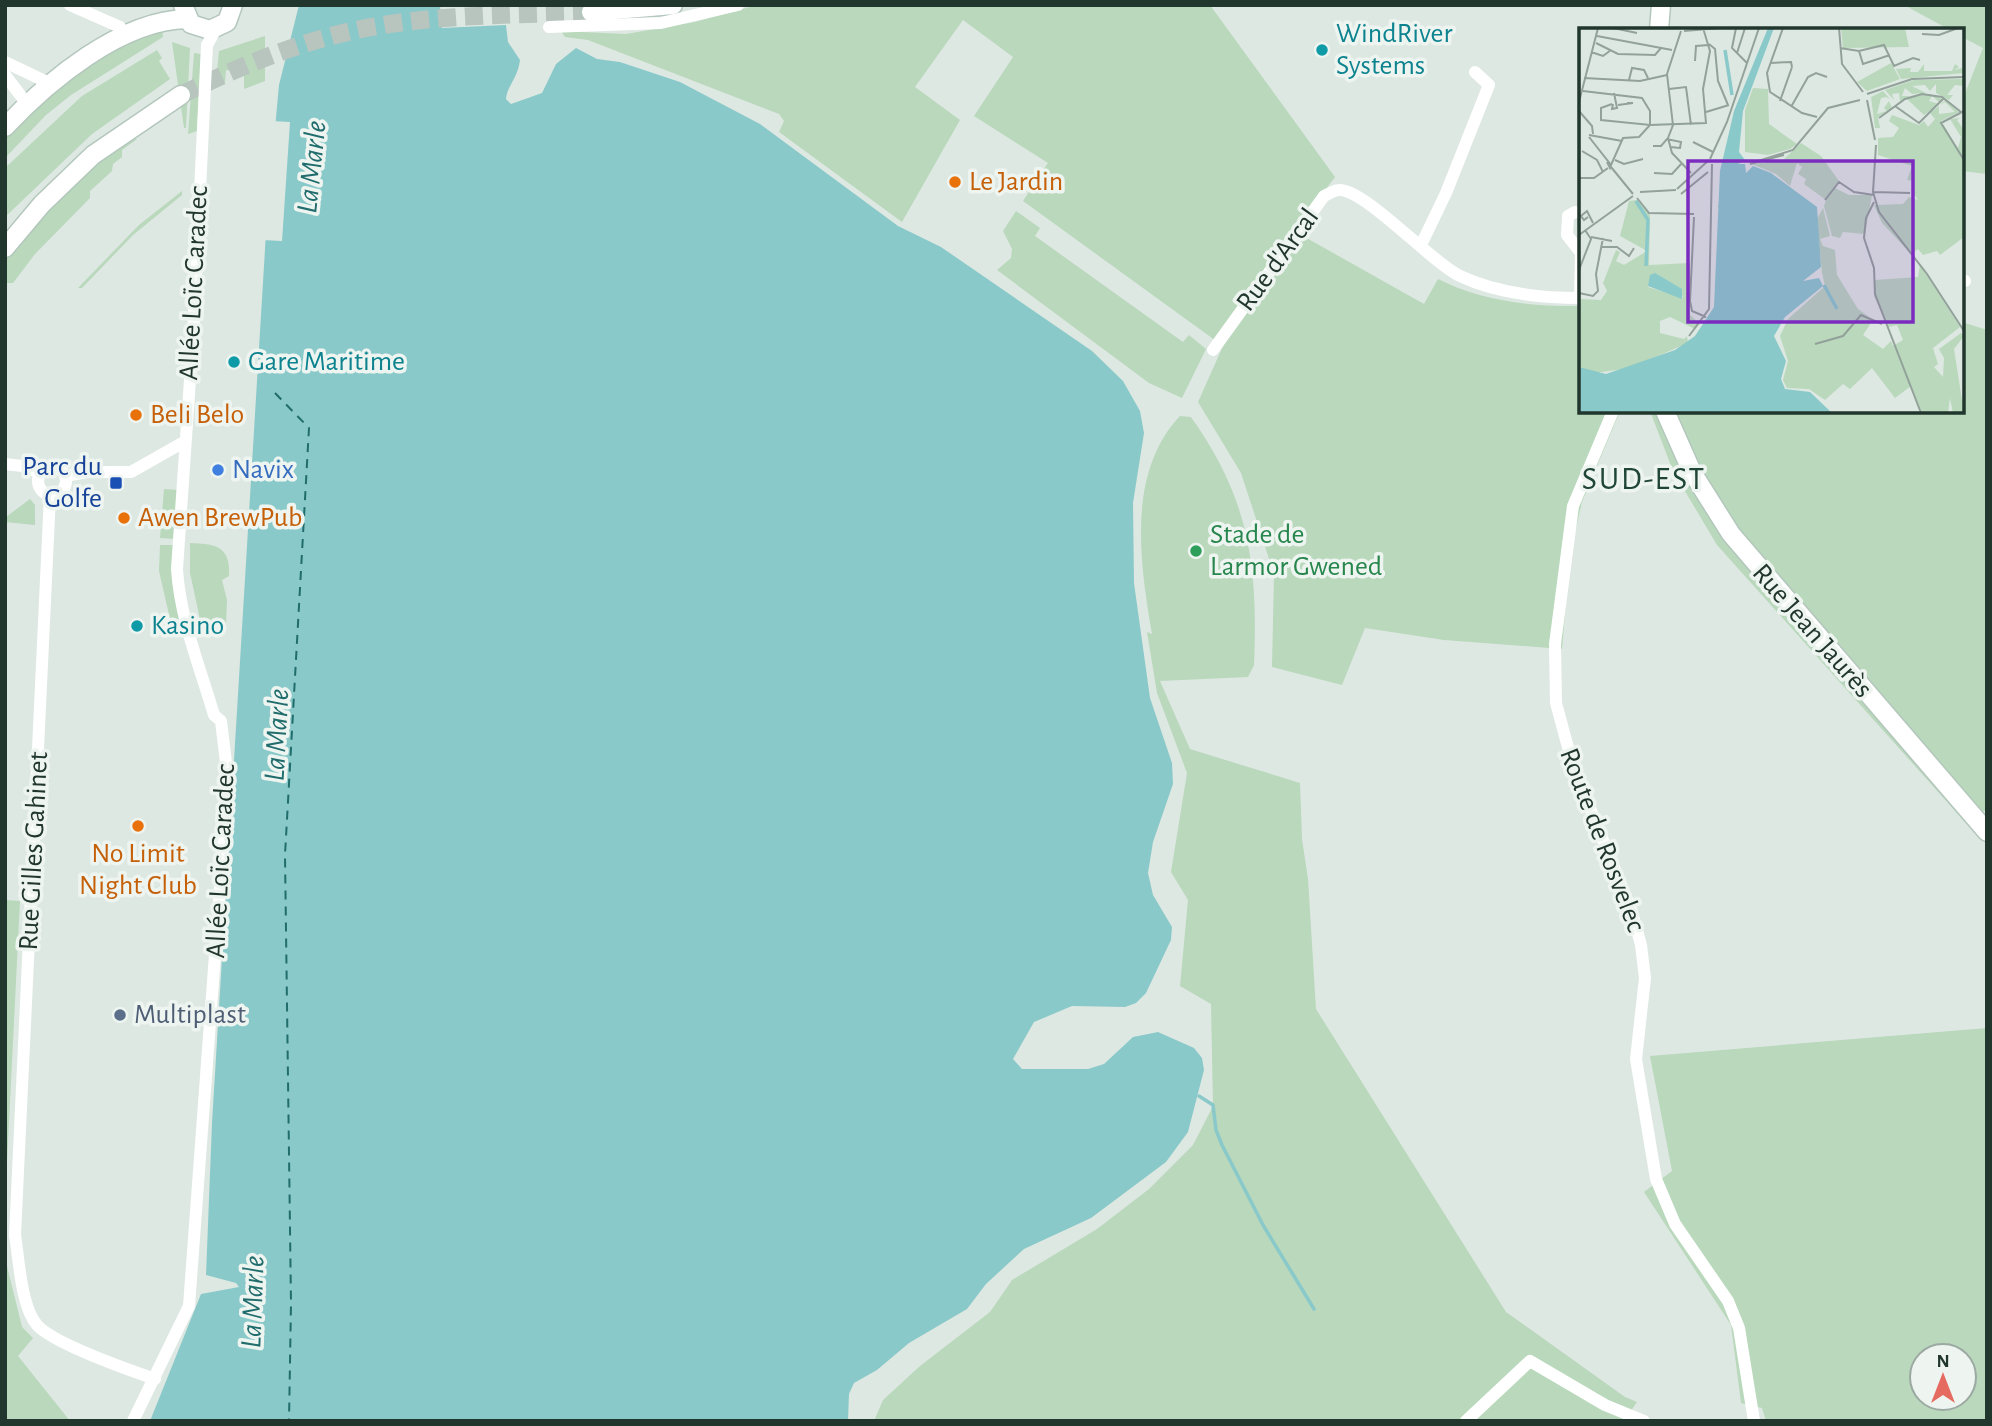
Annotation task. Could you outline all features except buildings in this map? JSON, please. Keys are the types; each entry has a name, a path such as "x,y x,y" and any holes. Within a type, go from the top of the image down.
{"main road":[{"path":"5,127 49,83 172,5"},
{"path":"133,32 189,18 216,29 227,22 233,5"},
{"path":"591,12 673,5"},
{"path":"1659,28 1661,5"},
{"path":"7,243 93,155 181,95"},
{"name":"Rue Jean Jaurès","path":"1666,413 1692,472 1731,534 1987,832"}],"street":[{"path":"70,5 133,32"},
{"path":"549,27 661,23 738,5"},
{"path":"189,18 207,45"},
{"name":"Allée Loïc Caradec","path":"133,1421 189,1306 228,779 221,720 214,715 178,584 207,45 216,29"},
{"path":"5,62 49,83"},
{"path":"1421,245 1446,193 1489,85 1475,72"},
{"path":"5,75 27,104"},
{"name":"Rue d'Arcal","path":"1213,350 1324,196 1337,190 1351,194 1421,245 1447,268 1464,278 1534,296 1579,298"},
{"path":"1575,212 1568,216 1567,235 1579,252"},
{"name":"Route de Rosvelec","path":"1612,413 1573,506 1555,644 1556,703 1573,766 1632,912 1641,945 1645,978 1636,1059 1657,1179 1675,1224 1728,1301 1739,1328 1751,1420"},
{"path":"65,476 87,472 131,472 184,442"},
{"path":"5,464 22,466 40,473 51,467 60,469 65,476 63,490 50,495 41,489 40,473"},
{"name":"Rue Gilles Gahinet","path":"50,495 15,1235 25,1296 36,1324 53,1336 155,1379"},
{"path":"1466,1421 1530,1361 1605,1405 1644,1421"}],"green space":[{"path":"757,5 1210,5 1335,177 1297,227 1303,236 1424,304 1438,279 1472,293 1508,301 1579,306 1579,413 1619,413 1582,502 1570,554 1562,649 1444,640 1365,628 1342,685 1272,667 1274,574 1241,473 1198,402 1223,346 1023,201 1048,163 974,116 1013,57 963,20 915,87 960,120 902,222 779,132 784,121 779,114 588,40 565,37 561,31 626,34 695,22"},
{"path":"1904,5 1987,5 1987,174 1964,171 1964,96 1983,48 1964,38 1964,28 1946,28"},
{"path":"162,26 163,37 71,95 46,115 5,158 5,136 40,102 98,61"},
{"path":"265,36 265,81 244,89 244,72 226,70 225,82 216,82 219,51"},
{"path":"172,42 190,48 186,128 184,128"},
{"path":"157,50 162,58 159,61 170,79 92,134 5,217 5,168 82,96"},
{"path":"194,53 201,54 197,131 188,134"},
{"path":"127,139 137,139 122,150 122,157 113,164 112,171 90,191 90,198 35,254 13,283 5,283 5,257 91,167"},
{"path":"182,191 182,195 133,235 82,288 78,288 139,225"},
{"path":"1016,211 1040,228 1035,236 1183,342 1189,335 1206,349 1182,398 1149,383 997,270 1011,258 1012,249 1003,231"},
{"path":"1964,323 1987,330 1987,809 1966,823 1717,545 1673,471 1651,413 1964,413"},
{"path":"1180,416 1191,417 1211,447 1238,506 1251,565 1255,629 1254,665 1248,677 1160,681 1190,749 1300,783 1316,1009 1506,1312 1625,1397 1637,1402 1624,1421 874,1421 883,1400 920,1366 990,1312 1012,1280 1097,1229 1149,1189 1193,1145 1213,1106 1211,1004 1180,986 1188,900 1171,872 1187,773 1157,693 1147,632 1152,634 1141,549 1144,492 1151,464 1163,439"},
{"path":"164,489 178,490 175,539 160,538"},
{"path":"30,499 35,505 35,525 5,522 6,517"},
{"path":"190,543 219,548 227,558 229,576 222,580 227,600 226,624 201,624 190,573"},
{"path":"160,545 173,545 180,619 170,619 159,571"},
{"path":"5,900 20,901 5,1203"},
{"path":"1987,1028 1987,1421 1766,1421 1762,1408 1741,1403 1731,1325 1644,1192 1672,1171 1650,1056"},
{"path":"5,1258 22,1327 33,1338 18,1356 70,1421 5,1421"}],"water":[{"name":"La Marle","path":"299,5 440,5 442,28 506,25 508,42 520,60 507,94 506,99 511,104 542,93 556,64 576,48 597,59 620,62 680,82 760,124 898,226 941,247 1092,351 1123,381 1140,411 1144,433 1133,503 1134,583 1150,698 1172,763 1173,784 1153,842 1148,873 1153,895 1172,927 1171,940 1146,993 1136,1003 1125,1007 1072,1006 1034,1022 1013,1059 1022,1069 1088,1069 1104,1064 1133,1037 1158,1032 1194,1048 1202,1058 1204,1070 1188,1132 1166,1162 1091,1218 1024,1249 986,1284 967,1309 909,1343 877,1370 854,1383 849,1394 848,1421 150,1421 201,1294 239,1287 236,1283 206,1275 212,1123 267,216 279,85"}],"pier":[{"path":"271,121 290,122 282,241 262,240"}],"waterway":[{"path":"1199,1096 1213,1105 1216,1130 1222,1145 1263,1225 1314,1309"}],"ferry route":[{"path":"275,393 309,428 285,855 291,1303 289,1421"}],"tunnel":[{"path":"181,95 269,56 361,29 447,18 591,12"}],"place":[{"name":"WindRiver Systems","path":"1322,50"},
{"name":"Le Jardin","path":"955,182"},
{"name":"Gare Maritime","path":"234,362"},
{"name":"Beli Belo","path":"136,415"},
{"name":"Navix","path":"218,470"},
{"name":"Parc du Golfe","path":"116,483"},
{"name":"Awen BrewPub","path":"124,518"},
{"name":"Stade de Larmor Gwened","path":"1196,551"},
{"name":"Kasino","path":"137,626"},
{"name":"No Limit Night Club","path":"138,826"},
{"name":"Multiplast","path":"120,1015"}],"district":[{"name":"SUD-EST","path":"1644,479"}]}
